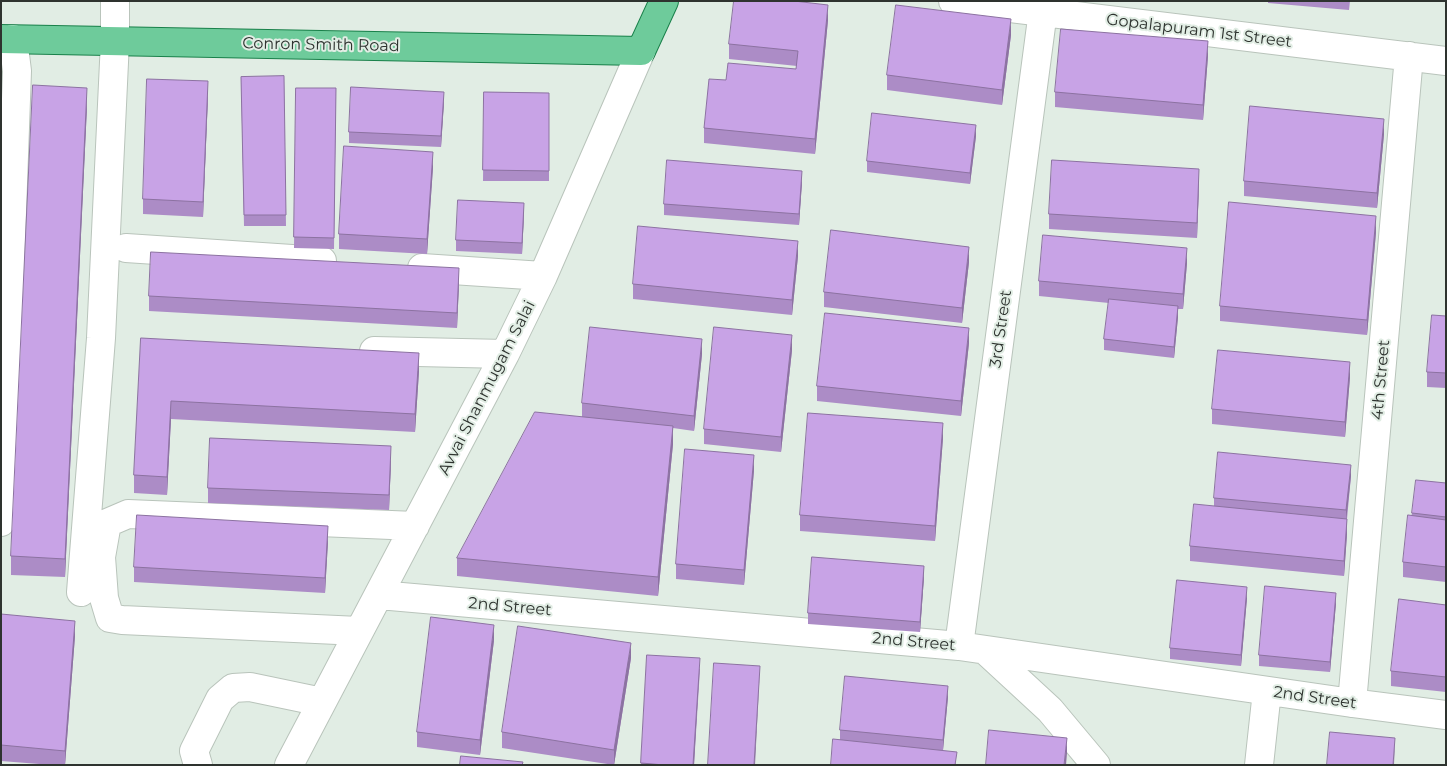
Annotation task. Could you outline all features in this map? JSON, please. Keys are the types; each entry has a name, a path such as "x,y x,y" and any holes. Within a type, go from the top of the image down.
{"main road":[{"name":"Avvai Shanmugam Salai","path":"641,51 664,1"},
{"name":"Conron Smith Road","path":"7,39 641,51"}],"street":[{"path":"81,592 100,338 115,41 115,1"},
{"name":"Gopalapuram 1st Street","path":"952,1 1446,61"},
{"name":"3rd Street","path":"959,646 1042,12"},
{"path":"1,522 18,71 7,39"},
{"name":"Avvai Shanmugam Salai","path":"289,765 505,354 543,276 641,51"},
{"name":"4th Street","path":"1352,703 1409,56"},
{"path":"126,248 345,263"},
{"path":"394,266 543,276"},
{"path":"345,351 505,354"},
{"path":"359,631 110,618 104,598 101,557 106,523 128,514 415,526"},
{"name":"2nd Street","path":"379,595 959,646 1446,715"},
{"path":"985,650 1050,710 1096,765"},
{"path":"198,765 194,751 220,699 233,688 250,687 322,702"},
{"path":"1258,765 1267,691"}],"building":[{"path":"734,1 794,1 828,5 815,139 704,128 709,79 726,80 728,63 796,69 798,51 729,44"},
{"path":"896,5 1011,19 1002,90 887,75"},
{"path":"1061,29 1208,41 1203,105 1055,92"},
{"path":"284,76 286,215 244,215 241,77"},
{"path":"147,79 208,81 203,202 143,199"},
{"path":"33,85 87,88 65,559 11,556"},
{"path":"351,87 444,92 441,136 349,132"},
{"path":"296,88 336,88 334,238 294,237"},
{"path":"484,92 549,93 549,171 483,170"},
{"path":"1250,106 1384,119 1377,193 1244,181"},
{"path":"872,113 976,125 970,173 867,161"},
{"path":"344,146 433,152 427,239 339,234"},
{"path":"667,160 802,171 799,214 664,204"},
{"path":"1052,160 1199,169 1197,223 1049,214"},
{"path":"458,200 524,203 522,243 456,240"},
{"path":"1229,202 1376,216 1367,320 1220,306"},
{"path":"638,226 798,241 792,300 633,284"},
{"path":"831,230 969,247 962,308 824,292"},
{"path":"1043,235 1187,248 1183,294 1039,281"},
{"path":"151,252 459,268 457,313 149,296"},
{"path":"1109,299 1178,306 1174,347 1104,339"},
{"path":"825,313 969,328 961,401 817,386"},
{"path":"1432,315 1446,316 1446,373 1427,372"},
{"path":"590,327 702,339 694,416 582,403"},
{"path":"714,327 792,335 781,437 704,429"},
{"path":"141,338 419,353 415,414 171,401 167,477 134,475"},
{"path":"1218,350 1350,362 1345,422 1212,409"},
{"path":"535,412 673,426 658,577 457,558"},
{"path":"808,413 943,423 935,526 800,515"},
{"path":"210,438 391,446 389,495 208,488"},
{"path":"685,449 754,455 744,570 676,564"},
{"path":"1218,452 1351,465 1346,510 1214,498"},
{"path":"1416,480 1446,483 1446,517 1412,513"},
{"path":"1194,504 1347,519 1344,561 1190,546"},
{"path":"137,515 328,526 325,578 134,567"},
{"path":"1408,515 1446,520 1446,567 1403,562"},
{"path":"812,557 924,566 920,622 808,613"},
{"path":"1177,580 1247,587 1241,655 1170,648"},
{"path":"1265,586 1336,593 1330,662 1259,655"},
{"path":"1399,599 1446,605 1446,677 1391,671"},
{"path":"1,614 75,621 65,751 1,745"},
{"path":"431,617 494,625 480,740 417,732"},
{"path":"518,626 631,643 614,750 502,732"},
{"path":"647,655 700,658 693,765 641,763"},
{"path":"714,663 760,666 754,765 708,765"},
{"path":"845,676 948,686 943,740 840,730"},
{"path":"989,730 1067,738 1064,765 986,765"},
{"path":"1330,732 1395,738 1393,765 1327,765"},
{"path":"833,739 957,752 955,765 831,765"},
{"path":"461,756 523,762 522,765 460,765"}]}
